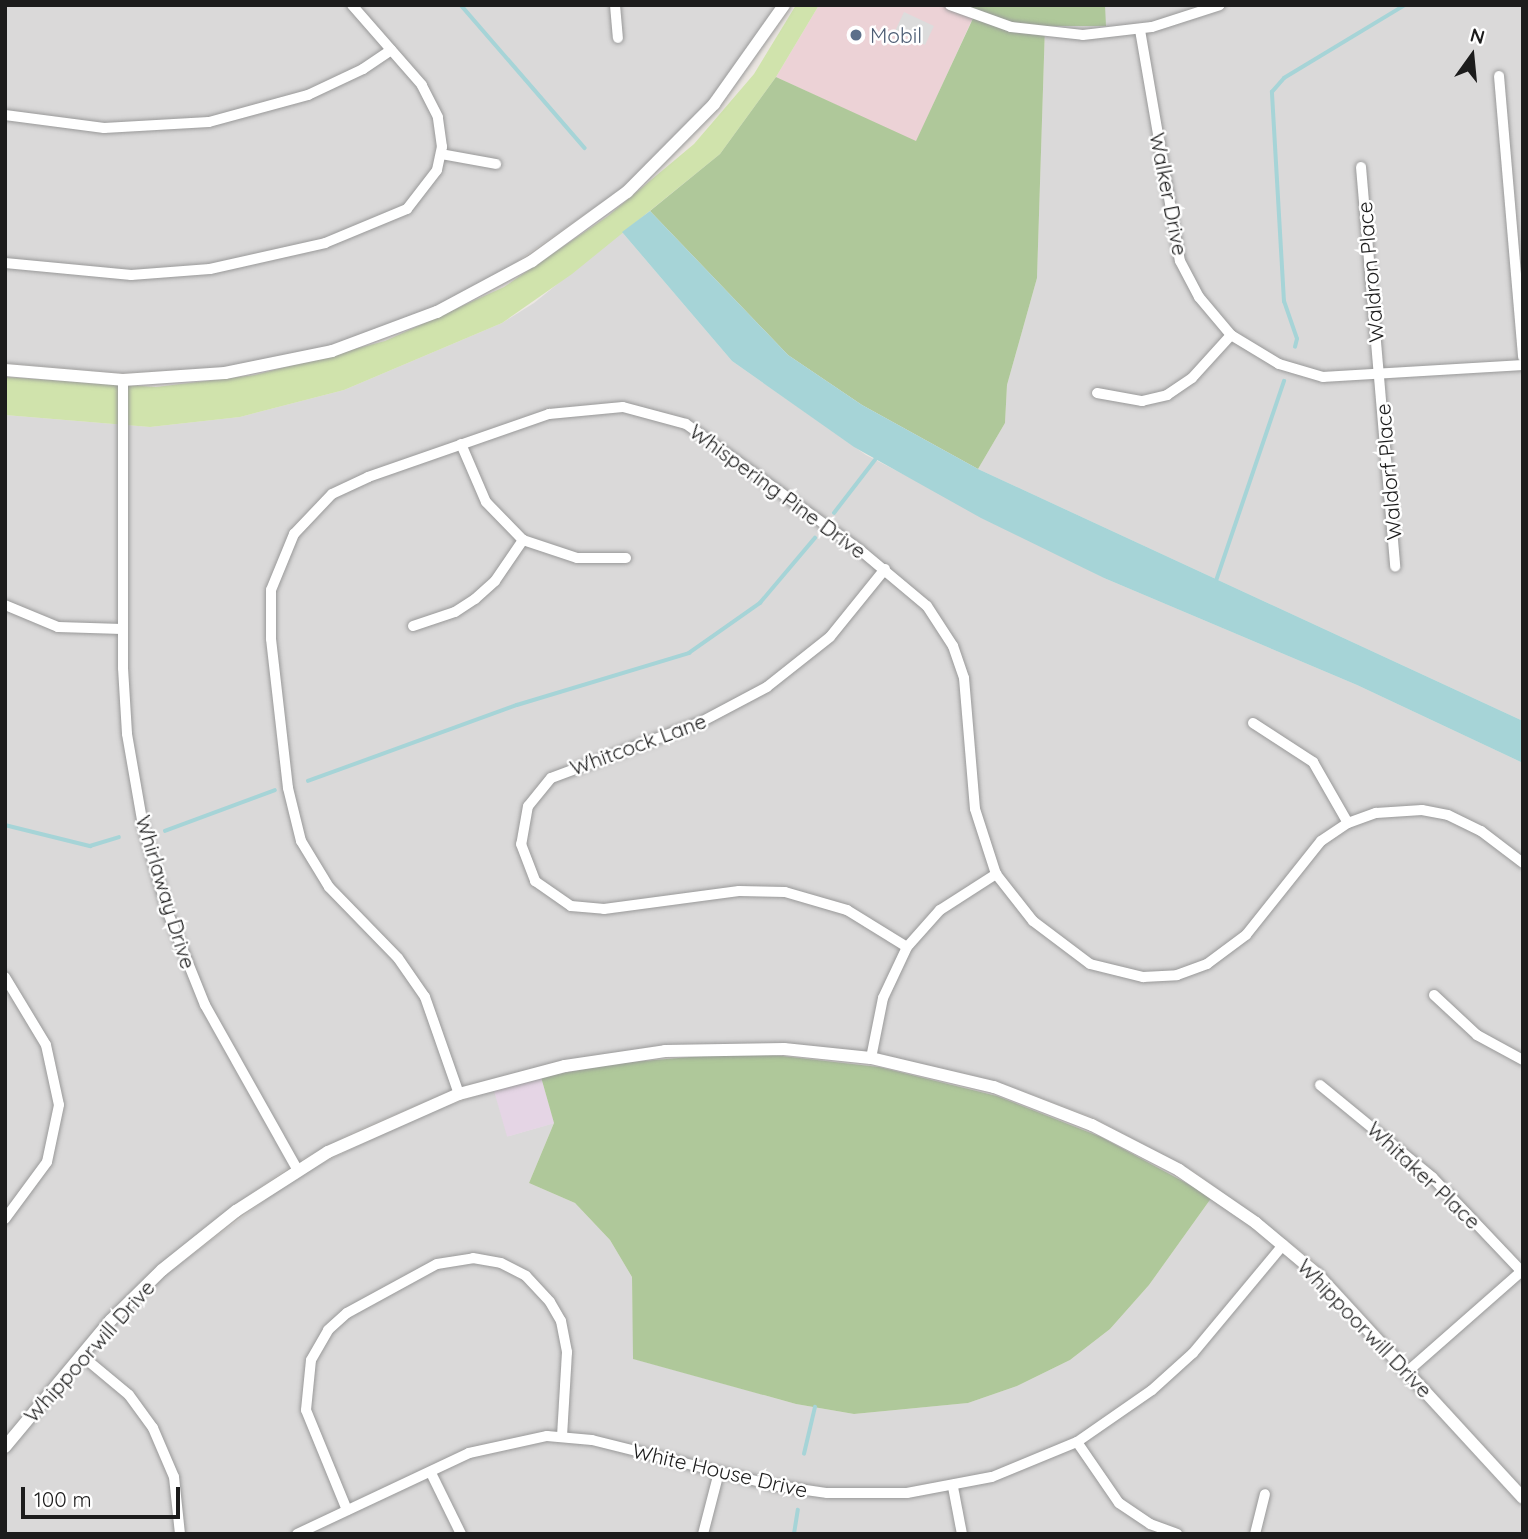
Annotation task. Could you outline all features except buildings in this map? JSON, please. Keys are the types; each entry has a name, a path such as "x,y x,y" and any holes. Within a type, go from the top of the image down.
{"street":[{"path":"5,264 150,275 279,257 363,229 407,209 430,184 441,154 442,132 434,104 352,5"},
{"path":"615,5 618,38"},
{"path":"5,370 123,380 225,373 325,352 414,323 498,282 564,240 668,154 744,68 784,5"},
{"path":"950,5 994,22 1041,32 1083,35 1140,30 1220,5"},
{"name":"Walker Drive","path":"1140,30 1180,261 1199,297 1231,335 1267,358 1308,374 1380,377 1523,365"},
{"path":"5,115 114,129 226,120 325,88 391,50"},
{"path":"1499,76 1523,357"},
{"path":"441,154 496,164"},
{"name":"Waldron Place","path":"1361,167 1380,377"},
{"path":"1097,393 1142,401 1167,395 1192,378 1231,335"},
{"name":"Waldorf Place","path":"1380,377 1395,567"},
{"name":"Whirlaway Drive","path":"123,380 122,629 130,757 146,839 168,914 210,1016 297,1169"},
{"name":"Whispering Pine Drive","path":"459,1094 425,997 398,958 329,887 302,841 288,788 270,605 286,546 322,501 368,477 570,409 623,407 655,412 712,438 885,569 932,612 959,661 969,701 975,809 996,874 1024,912 1080,958 1122,974 1166,977 1207,964 1239,942 1315,846 1348,823 1385,811 1431,811 1473,827 1523,863"},
{"path":"461,444 486,502 523,540 578,558 626,558"},
{"path":"414,626 455,612 475,599 495,581 523,540"},
{"name":"Whitcock Lane","path":"885,569 830,637 767,687 717,716 551,778 528,806 521,844 535,881 571,906 604,909 739,891 785,892 847,910 907,947"},
{"path":"5,605 58,626 122,629"},
{"path":"1253,723 1313,762 1348,823"},
{"path":"871,1058 883,998 907,947 940,909 996,874"},
{"path":"5,976 46,1045 59,1105 47,1162 5,1219"},
{"path":"1434,995 1477,1035 1523,1060"},
{"name":"Whippoorwill Drive","path":"5,1447 81,1355 162,1270 297,1169 387,1123 459,1094 565,1066 664,1051 755,1048 871,1058 974,1081 1092,1125 1204,1186 1283,1245 1334,1290 1523,1497"},
{"name":"Whitaker Place","path":"1320,1085 1432,1177 1522,1272"},
{"name":"White House Drive","path":"297,1534 488,1446 562,1436 784,1488 842,1495 907,1493 953,1486 1014,1470 1077,1442 1126,1411 1179,1367 1283,1245"},
{"path":"347,1510 306,1410 311,1360 328,1330 347,1313 437,1264 465,1258 491,1260 518,1271 545,1295 558,1315 566,1345 562,1436"},
{"path":"1408,1371 1522,1272"},
{"path":"81,1355 129,1395 153,1428 174,1477 180,1534"},
{"path":"1077,1442 1119,1503 1150,1524 1177,1534"},
{"path":"431,1472 461,1534"},
{"path":"703,1534 719,1472"},
{"path":"953,1486 962,1534"},
{"path":"1255,1534 1265,1494"}],"shaded area":[{"path":"5,5 777,5 739,64 696,117 624,187 496,276 419,314 331,345 225,367 123,373 5,363"},
{"path":"819,5 964,5 976,11 916,142 776,77"},
{"path":"1105,5 1523,5 1523,721 978,469 1005,423 1007,385 1037,278 1045,26 1105,26"},
{"path":"904,12 934,26 925,45 895,31"},
{"path":"622,232 732,361 866,455 1104,578 1357,685 1523,763 1523,1489 1314,1261 1195,1172 1094,1118 996,1081 872,1052 785,1043 665,1045 564,1060 457,1088 354,1132 295,1163 233,1206 159,1265 5,1438 5,415 150,427 240,417 344,390 502,323 534,303"},
{"path":"541,1077 554,1123 507,1137 494,1091"},
{"path":"494,1090 509,1136 554,1123 529,1183 575,1203 610,1240 632,1277 634,1359 796,1404 854,1414 968,1403 1017,1386 1070,1360 1110,1329 1149,1285 1212,1197 1306,1270 1404,1375 1523,1506 1523,1534 5,1534 5,1455 115,1324 165,1275 300,1174 426,1113"}],"green space":[{"path":"796,5 819,5 776,77 720,154 572,274 502,323 344,390 240,417 150,427 5,415 5,377 156,387 255,375 385,341 504,287 608,216 694,144 754,74"},
{"path":"964,5 1105,5 1106,26 1045,26 1037,278 1007,385 1005,423 978,469 862,405 788,355 650,211 720,154 776,77 916,141 976,12"},
{"path":"715,1055 773,1055 879,1067 997,1096 1101,1137 1212,1197 1149,1285 1110,1329 1070,1360 1017,1386 968,1403 854,1414 796,1404 633,1359 632,1277 610,1240 575,1203 529,1183 554,1123 541,1077 618,1063"}],"water":[{"path":"650,211 788,355 862,405 978,469 1523,721 1523,763 1357,685 1104,578 981,518 854,447 732,361 622,232"}],"waterway":[{"path":"461,5 585,148"},
{"path":"1295,347 1297,339 1284,302 1272,92 1284,78 1405,5"},
{"path":"1216,581 1284,381"},
{"path":"834,513 878,456"},
{"path":"308,781 517,705 689,653 760,603 815,538"},
{"path":"165,831 275,790"},
{"path":"5,825 90,846 119,837"},
{"path":"804,1454 815,1407"},
{"path":"794,1534 798,1510"}],"place":[{"name":"Mobil","path":"856,35"}]}
